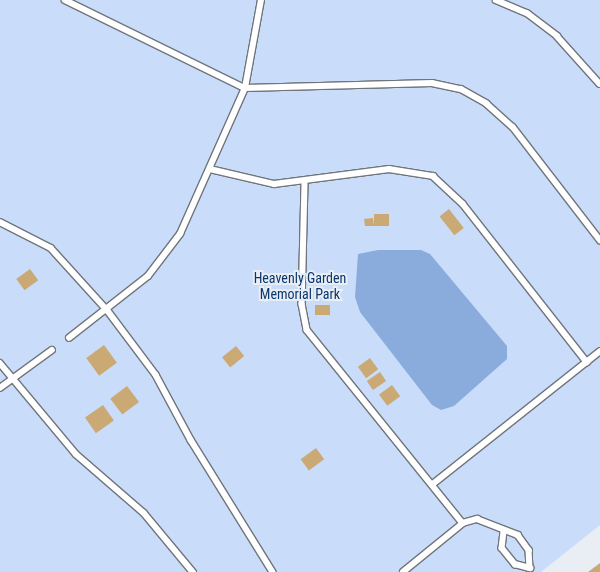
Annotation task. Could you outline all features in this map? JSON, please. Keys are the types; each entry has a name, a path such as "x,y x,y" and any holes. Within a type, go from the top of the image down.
{"lane":[{"path":"65,0 245,88 432,83 461,89 486,103 513,127 600,240"},
{"path":"69,338 108,311 166,256 210,169 245,88 261,0"},
{"path":"496,0 527,13 558,36 600,84"},
{"path":"210,169 248,180 304,184 389,169 433,176 464,204 586,362"},
{"path":"304,184 303,320 463,523"},
{"path":"0,222 50,248 108,311 156,375 191,440 273,572"},
{"path":"0,388 52,350"},
{"path":"433,484 600,351"},
{"path":"0,364 76,454 170,540 193,572"},
{"path":"403,572 463,523 484,520 504,532 518,535 524,543 532,570"},
{"path":"504,532 502,548 515,564 532,570"}],"green space":[{"name":"Heavenly Garden Memorial Park","path":"0,0 600,0 600,525 541,572 0,572"}],"water":[{"path":"378,250 421,250 430,254 507,346 507,359 454,406 441,410 432,405 360,312 355,297 358,254"}],"building":[{"path":"449,209 464,228 454,235 440,216"},
{"path":"374,214 389,214 389,226 374,226"},
{"path":"373,218 374,226 365,226 364,219"},
{"path":"30,269 38,280 24,290 16,279"},
{"path":"315,305 330,305 330,315 315,315"},
{"path":"104,345 117,363 99,376 86,358"},
{"path":"236,346 244,356 230,367 222,357"},
{"path":"370,358 378,369 366,378 358,367"},
{"path":"380,372 386,381 373,390 367,381"},
{"path":"392,385 400,396 387,406 379,394"},
{"path":"127,386 139,402 122,415 110,399"},
{"path":"103,405 114,421 96,433 85,418"},
{"path":"316,448 324,459 309,470 301,459"},
{"path":"600,563 600,572 588,572"}]}
